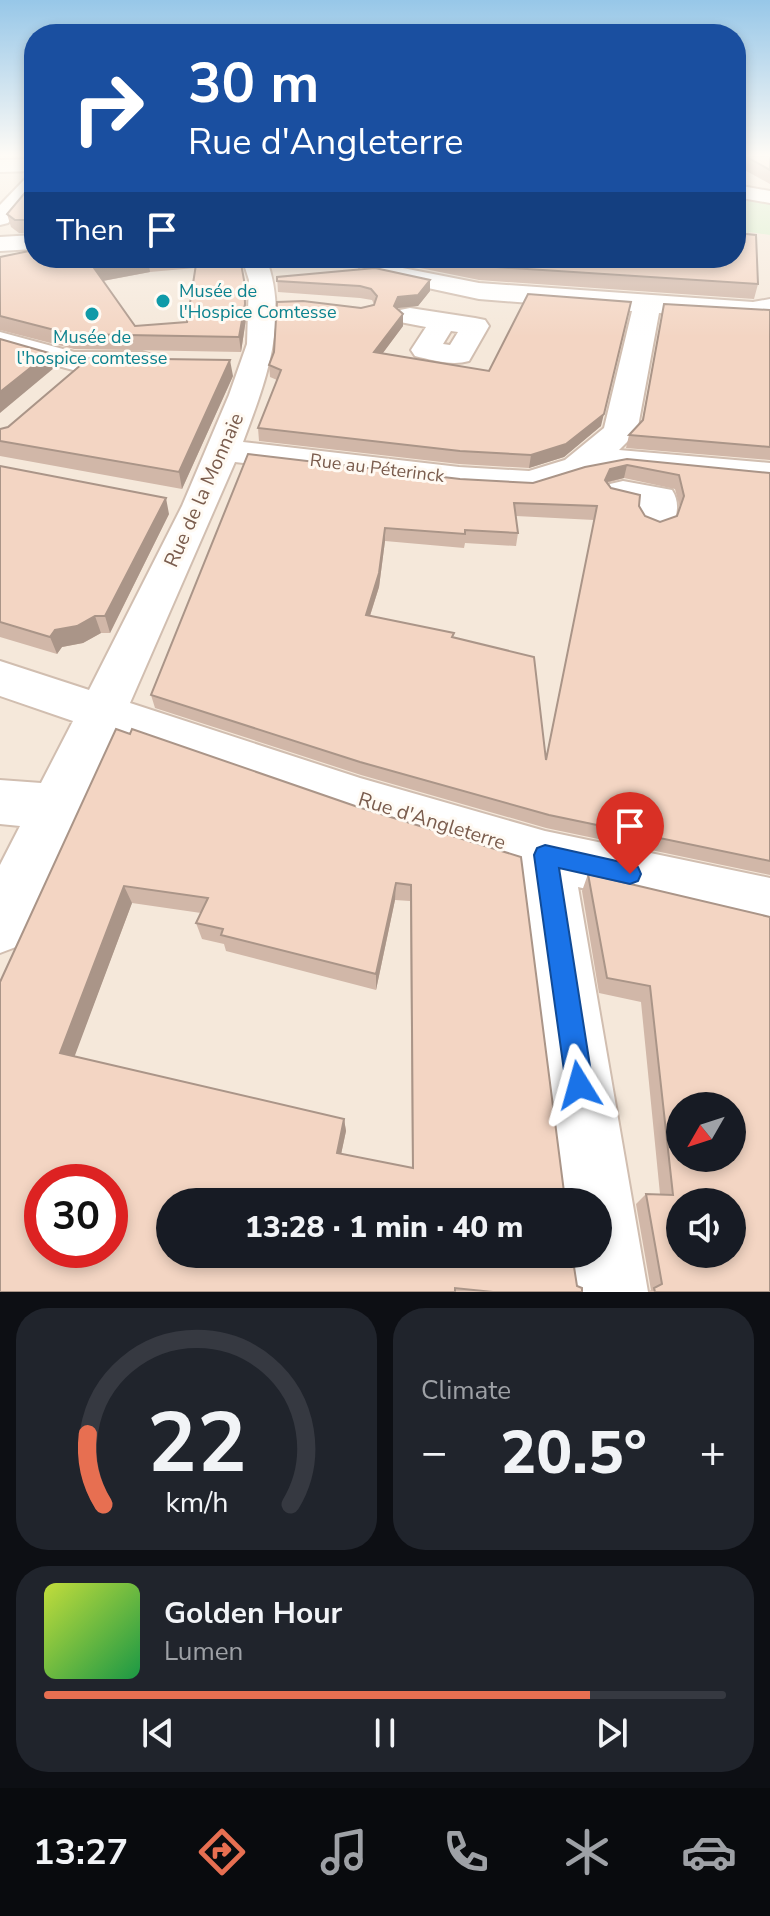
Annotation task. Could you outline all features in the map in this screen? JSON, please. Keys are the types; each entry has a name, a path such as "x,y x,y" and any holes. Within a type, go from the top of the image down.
{"street":[{"path":"0,244 24,243"},
{"path":"346,271 375,269 479,291 764,310"},
{"name":"Rue de la Monnaie","path":"0,925 102,712 183,504 224,450 244,364 269,284"},
{"path":"410,316 451,323 479,291"},
{"path":"608,468 641,341 647,304"},
{"path":"0,341 58,359 174,362"},
{"path":"60,382 84,362"},
{"name":"Rue au Péterinck","path":"224,450 459,478 531,482 608,468"},
{"path":"608,468 770,474"},
{"path":"608,468 659,498 657,520"},
{"name":"Rue d'Angleterre","path":"0,678 360,800 545,855 770,905"},
{"path":"0,802 57,807"},
{"path":"545,855 594,1188"},
{"path":"606,1268 610,1292"}],"shaded area":[{"path":"0,216 24,216 24,268 746,268 746,216 770,216 770,1292 0,1292"}],"green space":[{"path":"746,216 770,216 770,235 749,232 746,239"}],"building":[{"path":"10,216 24,216 24,220"},
{"path":"746,234 756,235 758,284 512,268 746,268"},
{"path":"24,252 24,268 94,268 135,326 187,322 195,268 242,268 245,304 239,337 70,334 0,316 0,257"},
{"path":"375,268 430,280 418,295 398,297 394,306 403,314 374,352 489,371 528,294 631,302 604,414 566,444 531,455 460,451 258,428 281,370 269,365 274,352 277,302 303,301 361,308 374,305 377,296 371,289 360,286 277,281 277,277"},
{"path":"664,304 770,310 770,447 629,435 643,420"},
{"path":"0,339 49,353 0,392"},
{"path":"89,358 230,360 179,472 0,441 0,429 8,427"},
{"path":"248,454 460,479 533,483 585,467 627,459 770,473 770,861 549,815 360,762 151,695","holes":["627,465 679,475 684,496 677,516 660,522 645,516 639,506 640,495 611,488 605,480 610,469","514,503 597,506 546,760 534,657 452,637 454,633 366,615 379,573 385,528 465,534 465,530 518,533"]},
{"path":"0,466 166,498 105,616 95,616 77,626 55,630 50,637 0,622"},
{"path":"116,729 130,734 132,729 358,807 521,857 563,1188 156,1188 156,1268 574,1268 577,1286 582,1288 582,1292 493,1292 455,1288 455,1292 0,1292 0,982","holes":["396,883 411,885 413,1168 337,1153 344,1119 60,1053 124,886 208,898 196,923 223,929 221,935 376,974"]},
{"path":"588,874 770,917 770,1292 655,1292 654,1288 662,1284 646,1194 666,1195 666,1268 746,1268 746,1188 672,1188 670,1172 746,1172 746,1092 666,1092 666,1131 650,986 607,978"}],"place":[{"name":"Musée de l'Hospice Comtesse","path":"163,301"},
{"name":"Musée de l'hospice comtesse","path":"92,314"}],"route":[{"path":"579,1085 545,855 630,874"}]}
